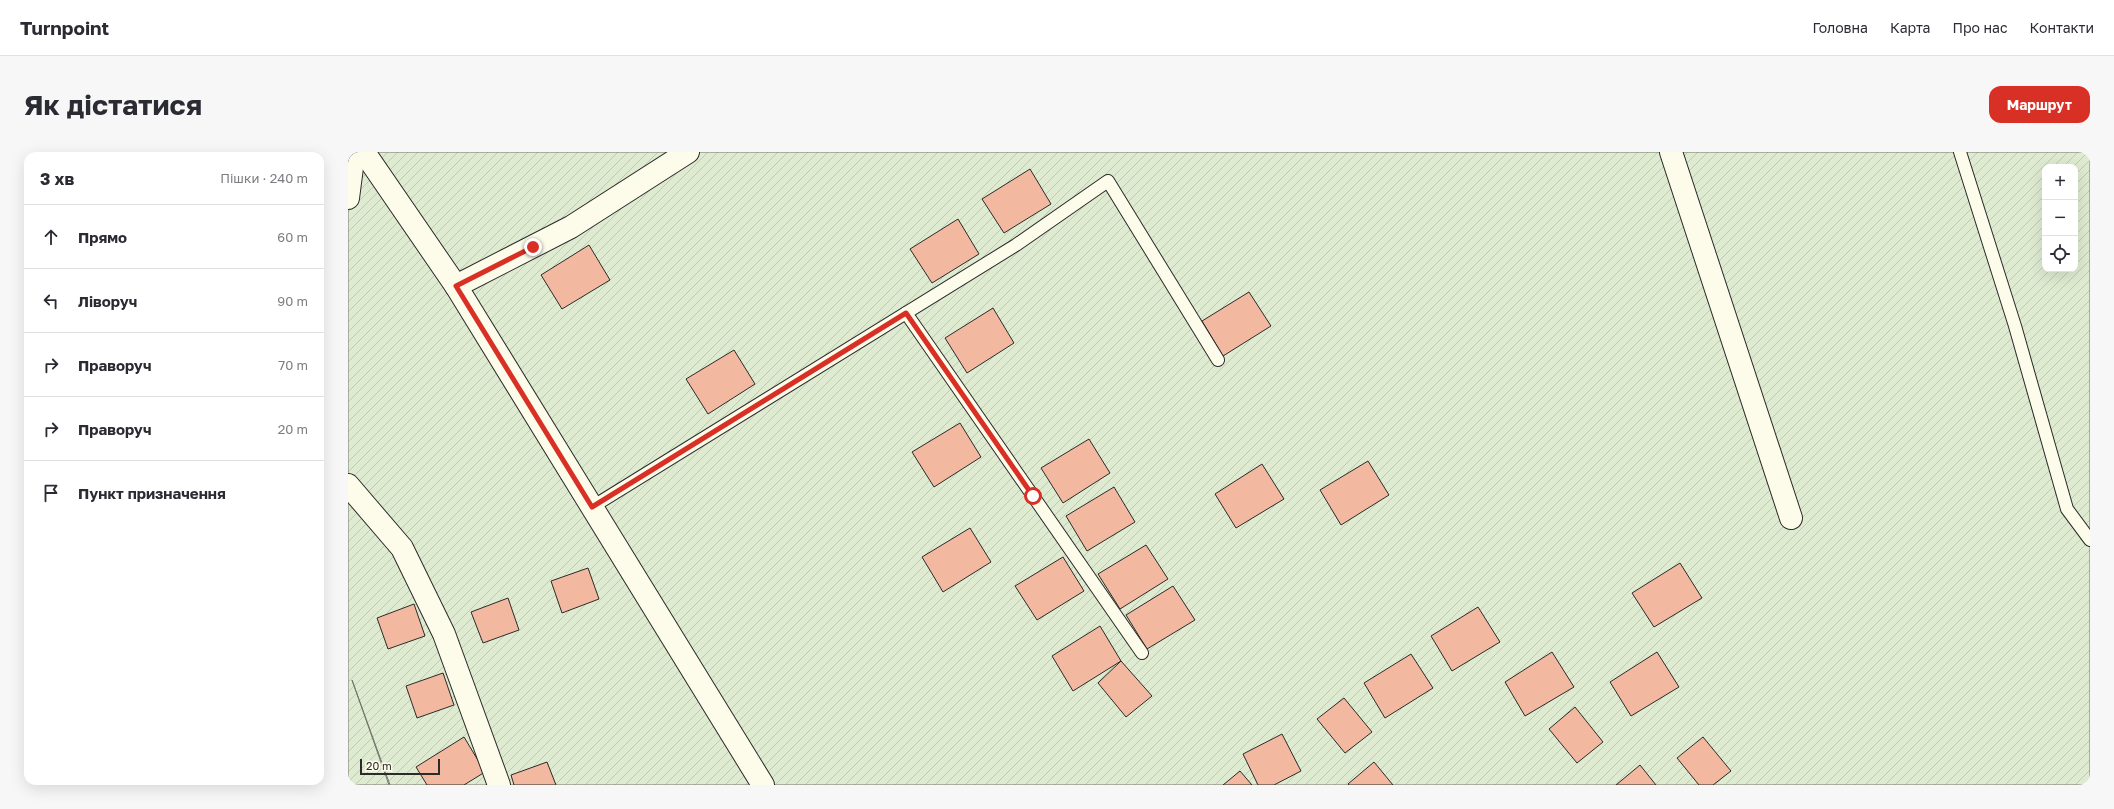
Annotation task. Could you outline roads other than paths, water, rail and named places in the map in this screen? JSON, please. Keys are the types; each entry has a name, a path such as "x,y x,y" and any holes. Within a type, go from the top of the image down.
{"street":[{"path":"348,198 354,152"},
{"path":"364,152 456,286 763,785"},
{"path":"456,286 571,227 688,152"},
{"path":"1671,152 1791,518"},
{"path":"348,485 402,548 444,634 499,785"}],"lane":[{"path":"1960,152 2016,326 2067,509 2090,540"},
{"path":"592,507 1016,245 1108,181 1218,360"},
{"path":"906,313 1142,653"}]}
